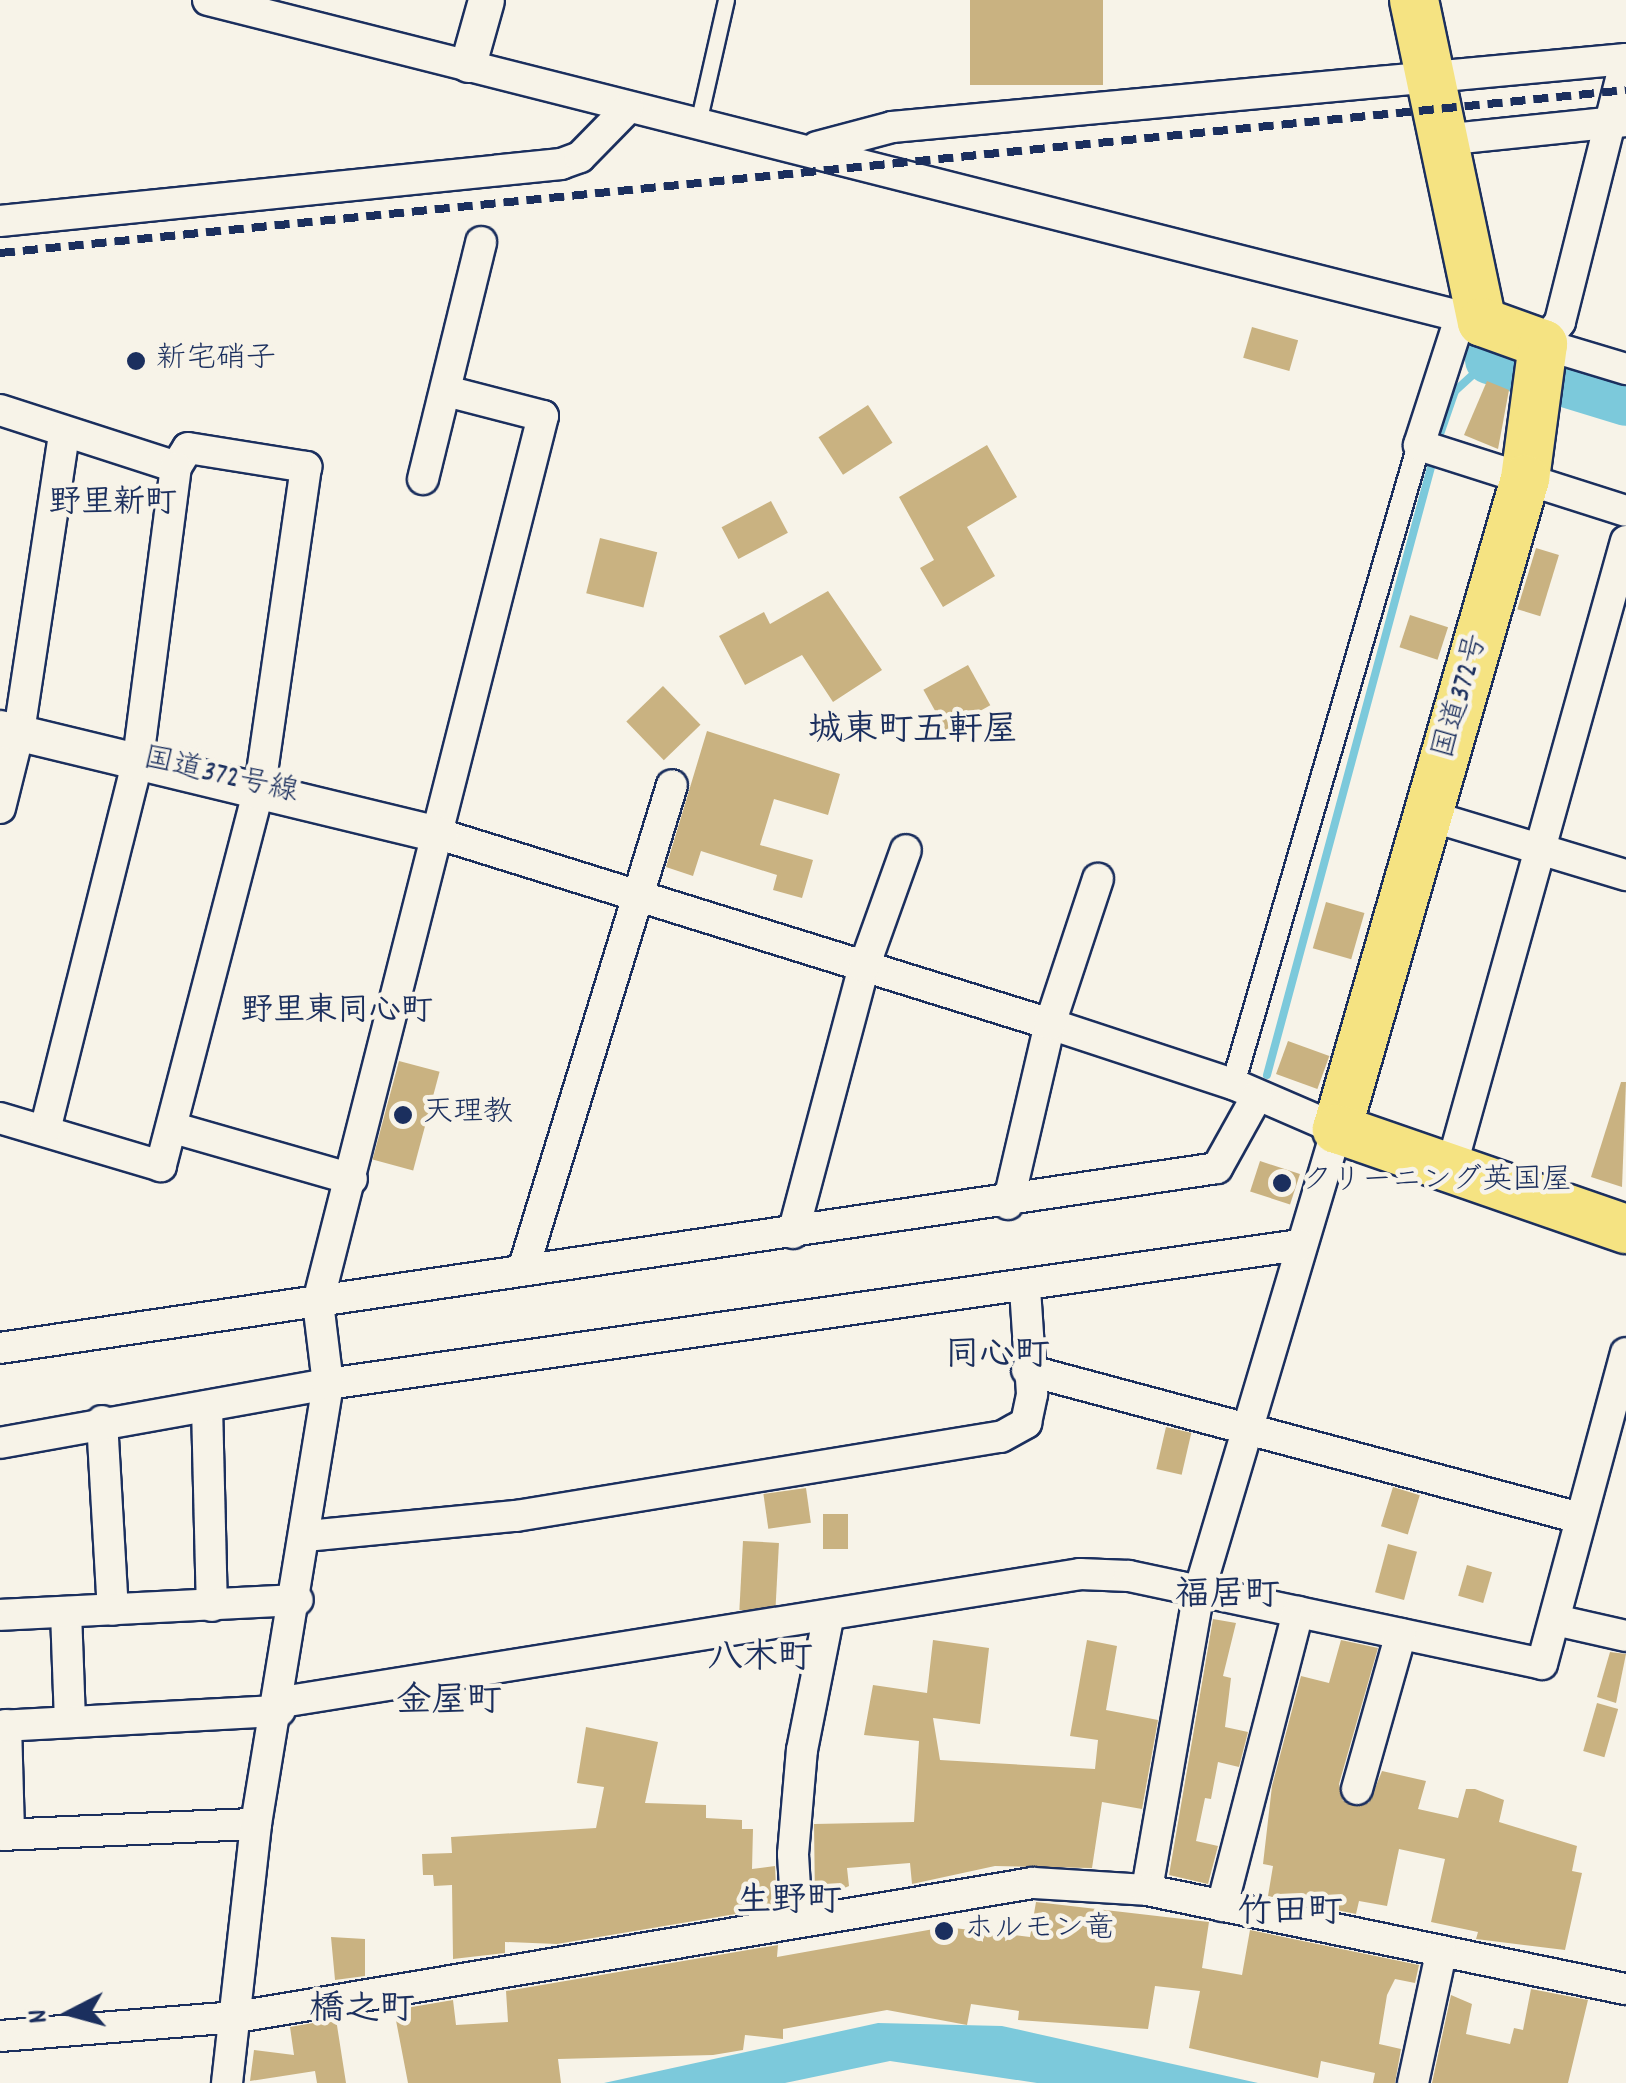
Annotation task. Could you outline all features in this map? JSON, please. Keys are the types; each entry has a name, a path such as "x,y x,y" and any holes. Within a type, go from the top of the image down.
{"highway":[{"path":"1414,0 1471,318 1539,375"},
{"name":"国道372号","path":"1337,1129 1525,479 1539,375"},
{"path":"1337,1129 1626,1229"}],"street":[{"path":"0,1348 523,1270 1008,1204 1217,1168 1245,1090 1419,444 1471,318 814,148 628,108 282,9 208,0"},
{"path":"468,64 486,0"},
{"path":"814,148 892,128 1428,74 1626,59 1618,122 1560,322 1539,375 1626,369"},
{"path":"0,221 561,164 580,157 628,108"},
{"path":"1442,140 1618,122"},
{"path":"423,479 481,242"},
{"path":"227,2083 256,1824 281,1706 328,1384 318,1302 543,416 446,391"},
{"path":"0,410 64,435 176,467"},
{"path":"0,808 10,730 64,435"},
{"path":"1419,444 1626,510"},
{"path":"0,1118 161,1166 174,1128 260,785 306,468 188,448 176,467 138,759 46,1130"},
{"path":"1451,1168 1543,851 1626,541"},
{"name":"国道372号線","path":"10,730 260,785 438,834"},
{"path":"523,1270 672,785"},
{"path":"1430,816 1626,875"},
{"path":"438,834 1050,1024 1245,1090 1337,1129 1199,1591 1147,1890"},
{"path":"793,1233 864,967 906,850"},
{"path":"1008,1204 1050,1024 1098,879"},
{"path":"174,1128 352,1179"},
{"path":"0,1443 102,1421 328,1384 1025,1288 1300,1245"},
{"path":"307,1536 516,1516 1001,1437 1026,1424 1025,1288"},
{"path":"256,1824 5,1834 3,1725 281,1706 828,1619 1080,1574 1199,1591 1542,1664 1576,1518 1626,1353"},
{"path":"1027,1370 1576,1518"},
{"path":"207,1406 212,1606"},
{"path":"102,1421 113,1610"},
{"path":"0,1615 298,1600"},
{"path":"66,1612 70,1722"},
{"path":"1222,1906 1298,1612"},
{"path":"797,1920 792,1854 802,1750 828,1619"},
{"path":"1555,1620 1626,1636"},
{"path":"1357,1789 1401,1634"},
{"path":"0,2036 237,2017 1033,1883 1147,1890 1626,1989"},
{"path":"1414,2076 1442,1953"}],"lane":[{"path":"698,123 726,0"}],"water":[{"path":"878,2023 1002,2026 1258,2083 1037,2083 890,2061 785,2083 604,2083"}],"building":[{"path":"970,0 1103,0 1103,85 970,85"},
{"path":"1252,327 1298,340 1289,371 1243,358"},
{"path":"1487,381 1509,390 1498,449 1464,435"},
{"path":"868,405 893,443 843,475 819,437"},
{"path":"987,445 1017,497 967,527 995,576 943,607 920,568 934,560 899,497"},
{"path":"771,501 788,533 738,559 722,527"},
{"path":"600,538 657,552 643,608 586,593"},
{"path":"1536,548 1559,555 1540,616 1517,609"},
{"path":"828,591 882,670 833,702 802,655 745,685 719,636 764,612 770,624"},
{"path":"1410,615 1448,627 1438,660 1399,647"},
{"path":"968,665 990,705 946,730 923,690"},
{"path":"663,686 701,725 664,760 626,721"},
{"path":"707,731 840,774 828,815 774,799 760,845 813,860 802,898 773,890 777,875 701,851 693,876 666,867"},
{"path":"1326,902 1364,913 1351,959 1313,948"},
{"path":"1288,1041 1329,1056 1317,1089 1276,1074"},
{"name":"天理教","path":"399,1061 440,1072 413,1170 373,1160"},
{"path":"1621,1082 1626,1082 1622,1187 1591,1177"},
{"path":"1260,1161 1300,1174 1290,1204 1250,1191"},
{"path":"1166,1427 1191,1433 1182,1475 1156,1469"},
{"path":"1393,1487 1420,1495 1408,1534 1381,1526"},
{"path":"806,1488 811,1523 768,1529 763,1494"},
{"path":"823,1514 848,1514 848,1549 823,1549"},
{"path":"743,1541 779,1543 775,1612 739,1610"},
{"path":"1388,1544 1417,1552 1404,1600 1375,1592"},
{"path":"1467,1565 1492,1572 1483,1603 1458,1596"},
{"path":"1213,1619 1236,1623 1223,1676 1231,1678 1225,1727 1248,1732 1239,1767 1218,1762 1211,1799 1205,1798 1196,1841 1218,1846 1208,1884 1169,1875"},
{"path":"933,1640 989,1648 980,1724 933,1718 940,1760 1095,1769 1098,1740 1070,1736 1087,1640 1117,1646 1106,1710 1158,1720 1142,1809 1102,1802 1092,1868 995,1866 912,1884 910,1863 847,1868 849,1886 815,1901 814,1824 914,1822 919,1741 864,1735 873,1685 927,1693"},
{"path":"1341,1640 1378,1648 1339,1784 1343,1801 1369,1803 1382,1771 1426,1781 1418,1809 1458,1818 1466,1789 1475,1789 1504,1800 1499,1822 1577,1846 1572,1871 1582,1873 1565,1950 1476,1939 1478,1932 1431,1922 1445,1859 1399,1849 1387,1906 1359,1901 1356,1914 1268,1896 1273,1866 1263,1864 1272,1786 1301,1676 1329,1683"},
{"path":"1610,1652 1626,1654 1616,1703 1597,1697"},
{"path":"1597,1703 1618,1709 1604,1757 1583,1751"},
{"path":"586,1727 658,1742 645,1803 706,1805 706,1818 742,1820 742,1829 753,1829 752,1869 775,1866 777,1907 557,1944 505,1942 505,1953 453,1959 452,1885 434,1886 433,1875 423,1875 422,1854 452,1853 451,1837 596,1828 604,1787 577,1783"},
{"path":"1036,1902 1209,1922 1202,1968 1242,1975 1250,1930 1419,1965 1415,1983 1395,1979 1387,1995 1379,2044 1401,2049 1395,2083 1373,2083 1375,2073 1321,2061 1318,2078 1189,2048 1200,1991 1155,1986 1148,2029 1018,2020 1019,2011 971,2004 967,2025 887,2010 783,2029 783,2039 745,2035 743,2050 713,2055 558,2059 561,2083 408,2083 394,2010 453,2000 456,2025 508,2022 506,1991 778,1945 777,1957 945,1927 1030,1937"},
{"path":"331,1937 365,1939 365,1976 335,1980"},
{"path":"1531,1989 1588,2000 1568,2083 1432,2083 1451,1995 1472,2004 1466,2034 1510,2044 1514,2028 1523,2030"},
{"path":"336,2019 346,2083 317,2083 315,2071 250,2081 254,2050 294,2055 290,2027"}],"waterway":[{"path":"1437,443 1455,391 1489,360"},
{"path":"1489,360 1626,402"},
{"path":"1267,1075 1434,456"}],"railway":[{"path":"0,253 1626,90"}],"place":[{"name":"新宅硝子","path":"136,361"},
{"name":"天理教","path":"403,1115"},
{"name":"クリーニング英国屋","path":"1282,1183"},
{"name":"ホルモン竜","path":"944,1931"}],"district":[{"name":"野里新町","path":"113,505"},
{"name":"城東町五軒屋","path":"913,732"},
{"name":"野里東同心町","path":"337,1013"},
{"name":"同心町","path":"997,1357"},
{"name":"福居町","path":"1227,1597"},
{"name":"八木町","path":"760,1660"},
{"name":"金屋町","path":"449,1703"},
{"name":"生野町","path":"789,1903"},
{"name":"竹田町","path":"1290,1914"},
{"name":"橋之町","path":"362,2011"}]}
